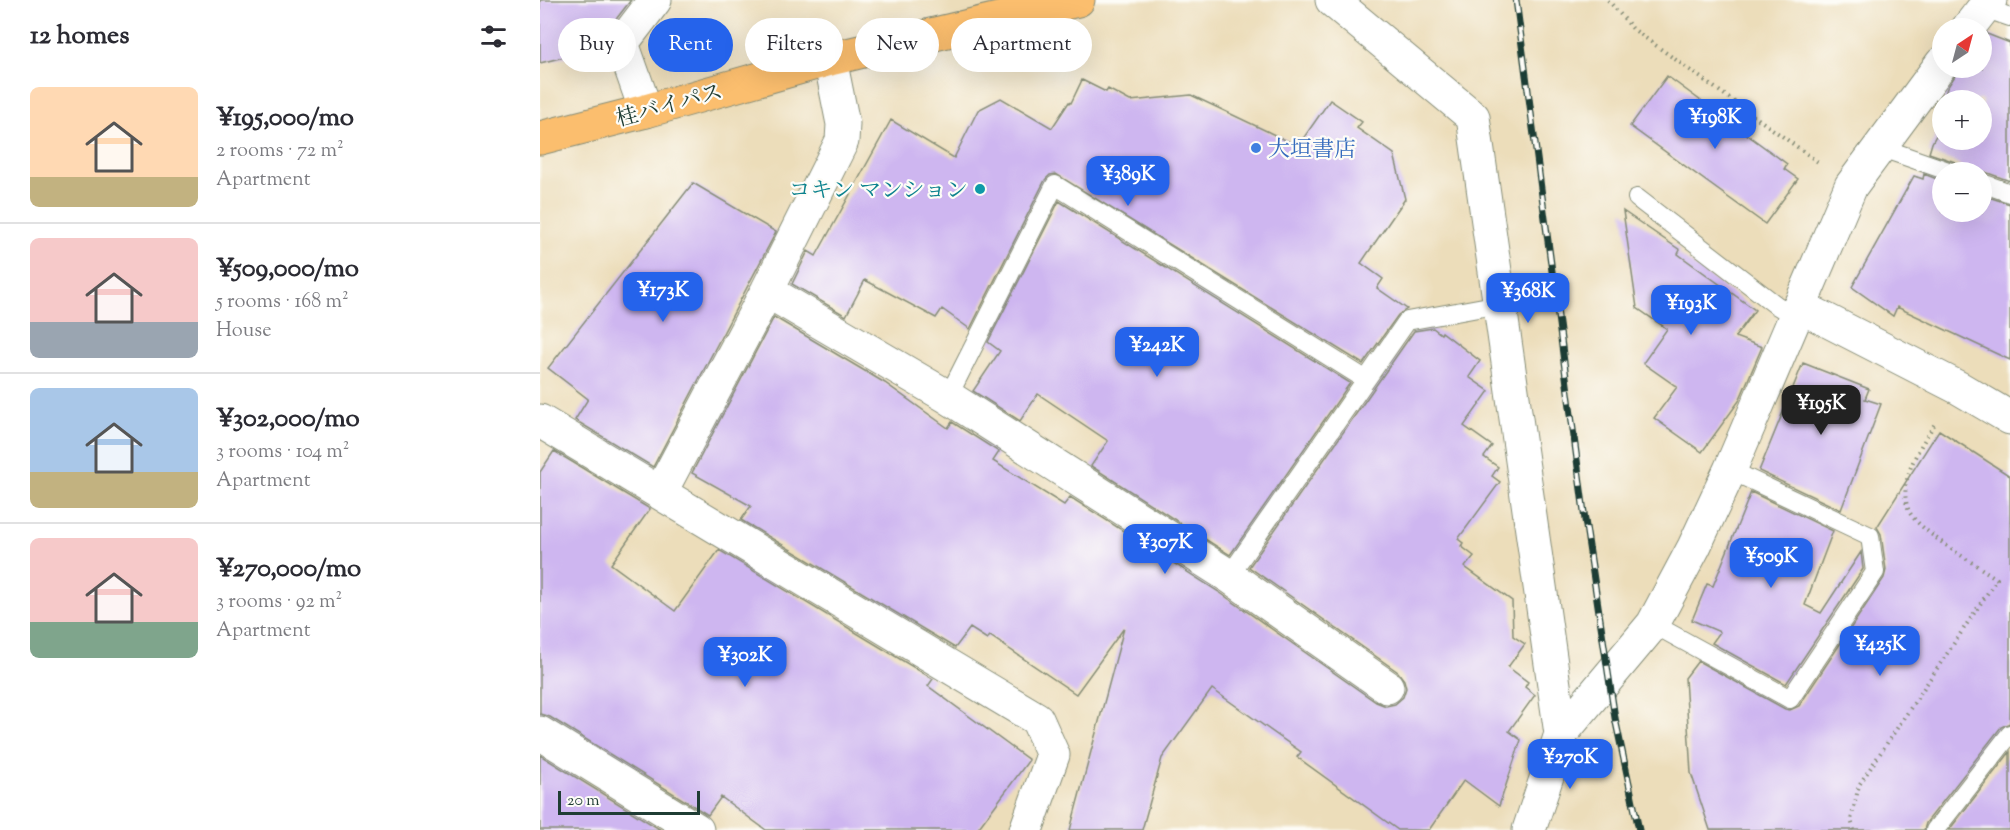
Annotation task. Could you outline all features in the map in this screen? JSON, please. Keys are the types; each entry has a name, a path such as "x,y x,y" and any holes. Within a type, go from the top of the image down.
{"highway":[{"name":"桂バイパス","path":"843,56 1078,0"},
{"name":"桂バイパス","path":"540,138 784,72"}],"street":[{"path":"646,111 622,43 655,0"},
{"path":"1332,0 1473,117 1561,734"},
{"path":"660,493 767,291 842,141 843,124 833,72"},
{"path":"1529,830 1561,734 1653,624 1694,547 1730,471 1851,186 1932,76"},
{"path":"767,291 948,398 1229,576 1387,687"},
{"path":"1798,312 1959,388 2010,418"},
{"path":"540,421 1037,719 1053,755 1026,830"},
{"path":"540,733 697,830"}],"lane":[{"path":"1879,147 1932,165"},
{"path":"948,398 1055,185 1365,379"},
{"path":"1992,187 2010,193"},
{"path":"1637,198 1776,305 1798,312"},
{"path":"1229,576 1407,321 1500,304"},
{"path":"1653,624 1790,699 1875,572 1870,536 1730,471"},
{"path":"1935,830 2010,734"}],"path":[{"path":"1608,0 1633,29 1851,186"},
{"path":"1854,830 1851,820 1858,785 1997,579 1924,529 1909,512 1905,490 1912,466 1924,440 1959,388"}],"building":[{"path":"540,0 631,0 617,18 558,18 558,58 540,63"},
{"path":"1992,36 2010,43 2010,181 1992,175 1992,162 1955,162 1929,153 1932,143 1932,150 1992,150 1992,90 1946,90 1954,78 1992,78"},
{"path":"1667,76 1787,164 1784,169 1798,179 1765,224 1630,126"},
{"path":"1082,80 1106,92 1108,89 1130,101 1191,95 1298,146 1330,100 1362,122 1357,128 1394,154 1405,199 1361,263 1383,279 1377,288 1407,309 1398,315 1363,364 1056,174 1050,175 1045,180 970,329 942,309 936,318 865,280 846,316 792,284 808,251 816,256 891,120 954,158 978,110 1001,98 1052,128 1069,102 1071,103"},
{"path":"1924,174 1932,177 1932,222 1992,222 1992,198 2010,204 2010,360 1897,307 1893,316 1852,287 1914,176 1923,179"},
{"path":"693,183 776,232 653,467 575,420 588,399 548,368"},
{"path":"1059,201 1350,383 1230,555 1091,466 1108,441 1038,394 1020,421 973,391 1000,351 988,342"},
{"path":"1623,211 1680,250 1678,254 1755,310 1735,337 1762,347 1739,401 1702,452 1654,418 1677,387 1643,363 1667,329 1637,308"},
{"path":"774,317 885,383 948,428 952,422 999,452 993,461 1064,505 1070,497 1219,592 1376,702 1386,706 1395,704 1403,697 1406,688 1398,672 1249,567 1414,331 1433,328 1441,334 1442,332 1480,361 1469,377 1489,391 1464,426 1492,446 1484,457 1498,467 1492,476 1500,482 1458,539 1463,543 1461,546 1474,556 1465,567 1512,601 1513,636 1525,644 1508,667 1528,682 1525,687 1535,695 1509,731 1521,740 1499,806 1464,780 1429,830 1398,830 1297,757 1301,752 1212,689 1162,758 1142,830 1070,830 1124,628 1076,694 990,636 987,639 970,628 955,648 741,520 751,506 692,473"},
{"path":"1803,363 1869,389 1865,399 1881,404 1841,510 1759,471"},
{"path":"1939,430 2010,476 2010,723 2001,727 1926,823 1924,830 1710,830 1691,773 1685,678 1698,661 1785,709 1790,710 1799,706 1884,578 1886,570 1881,534 1877,527"},
{"path":"554,451 650,509 611,564 675,611 719,550 933,679 928,686 1029,760 977,830 766,830 721,797 708,815 550,717 540,714 540,472"},
{"path":"1751,492 1833,531 1805,605 1821,613 1861,552 1863,569 1786,684 1712,643 1720,632 1692,620 1707,584 1713,586"},
{"path":"2010,752 2010,830 1949,830"},
{"path":"540,755 661,830 540,830"}],"railway":[{"path":"1516,0 1585,520 1615,718 1639,830"}],"place":[{"name":"大垣書店","path":"1256,148"},
{"name":"コキン マンション","path":"980,189"}]}
